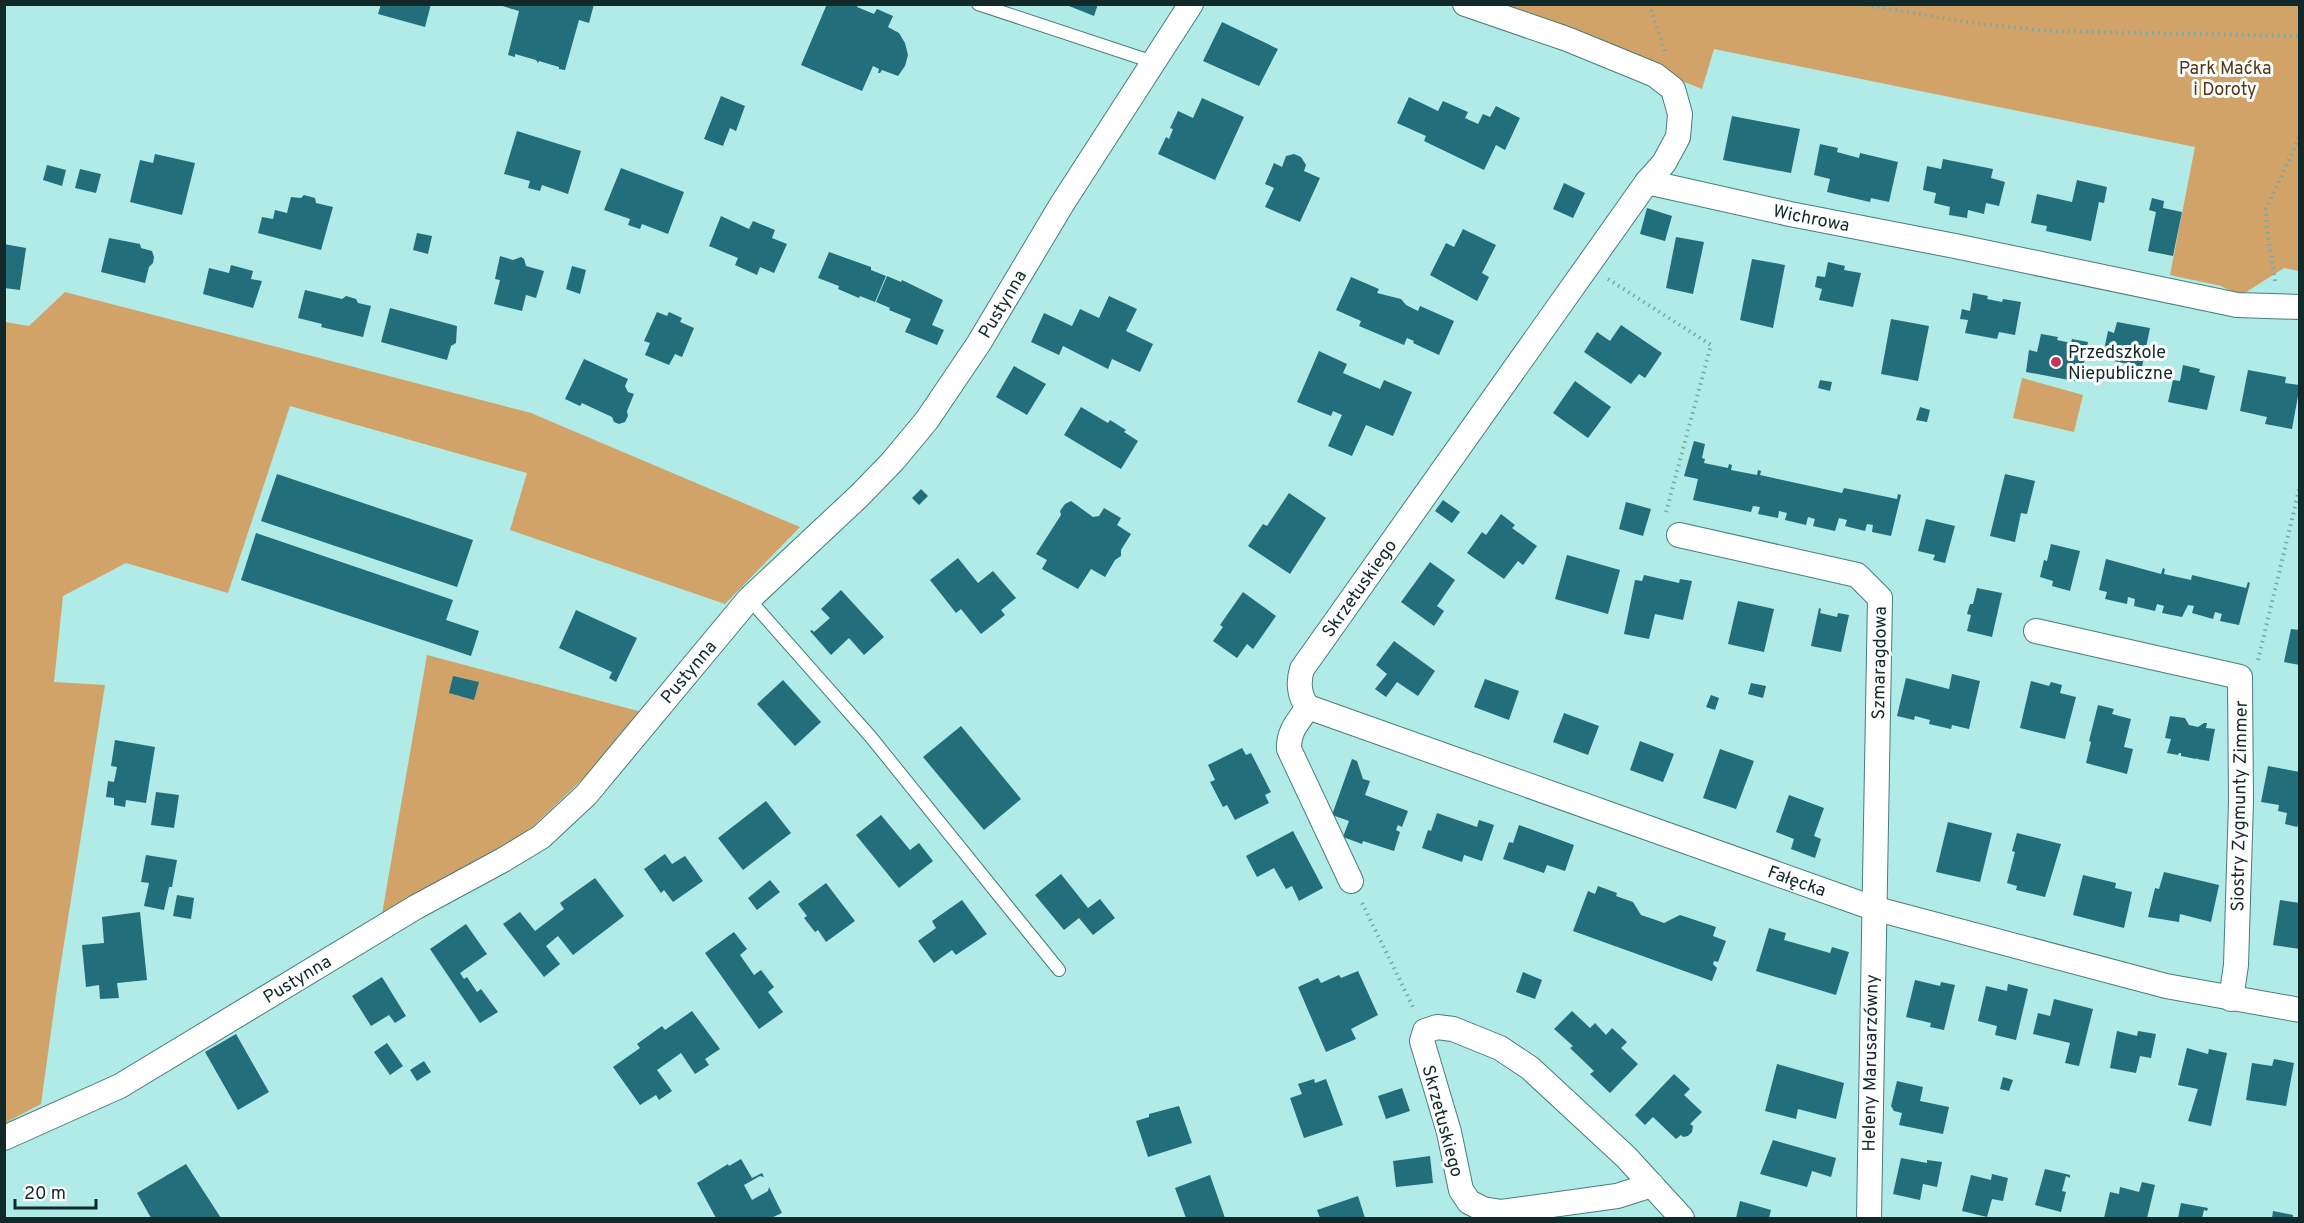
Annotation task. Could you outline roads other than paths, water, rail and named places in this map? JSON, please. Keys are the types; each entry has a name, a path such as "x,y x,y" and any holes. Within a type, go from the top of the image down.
{"street":[{"name":"Pustynna","path":"4,1138 120,1086 333,956 541,837 586,795 749,598 823,532 873,482 927,420 979,343 1062,204 1191,4"},
{"path":"1465,4 1566,39 1655,75 1673,89 1680,114 1678,137 1664,164 1647,182"},
{"name":"Skrzetuskiego","path":"1308,707 1300,689 1300,674 1304,664 1647,182"},
{"name":"Wichrowa","path":"1647,182 1790,214 2237,305 2288,307"},
{"name":"Szmaragdowa","path":"1679,535 1857,574 1880,598 1873,908"},
{"name":"Siostry Zygmunty Zimmer","path":"2036,630 2240,677 2241,802 2236,965 2231,999"},
{"path":"1308,707 1292,730 1289,748 1351,880"},
{"name":"Fałęcka","path":"1308,707 1873,908 2166,986 2300,1010"},
{"name":"Heleny Marusarzówny","path":"1869,1218 1873,908"},
{"name":"Skrzetuskiego","path":"1437,1027 1453,1029 1500,1048 1530,1068 1626,1157 1652,1185 1617,1196 1501,1212 1483,1209 1469,1202 1461,1190 1449,1132 1432,1082 1422,1041 1425,1031 1437,1027"},
{"path":"1652,1185 1682,1218"}],"lane":[{"path":"978,4 1152,62"},
{"path":"749,598 870,736 1059,970"}],"place":[{"name":"Przedszkole Niepubliczne","path":"2056,362"}],"park label":[{"name":"Park Maćka i Doroty","path":"2225,78"}]}
